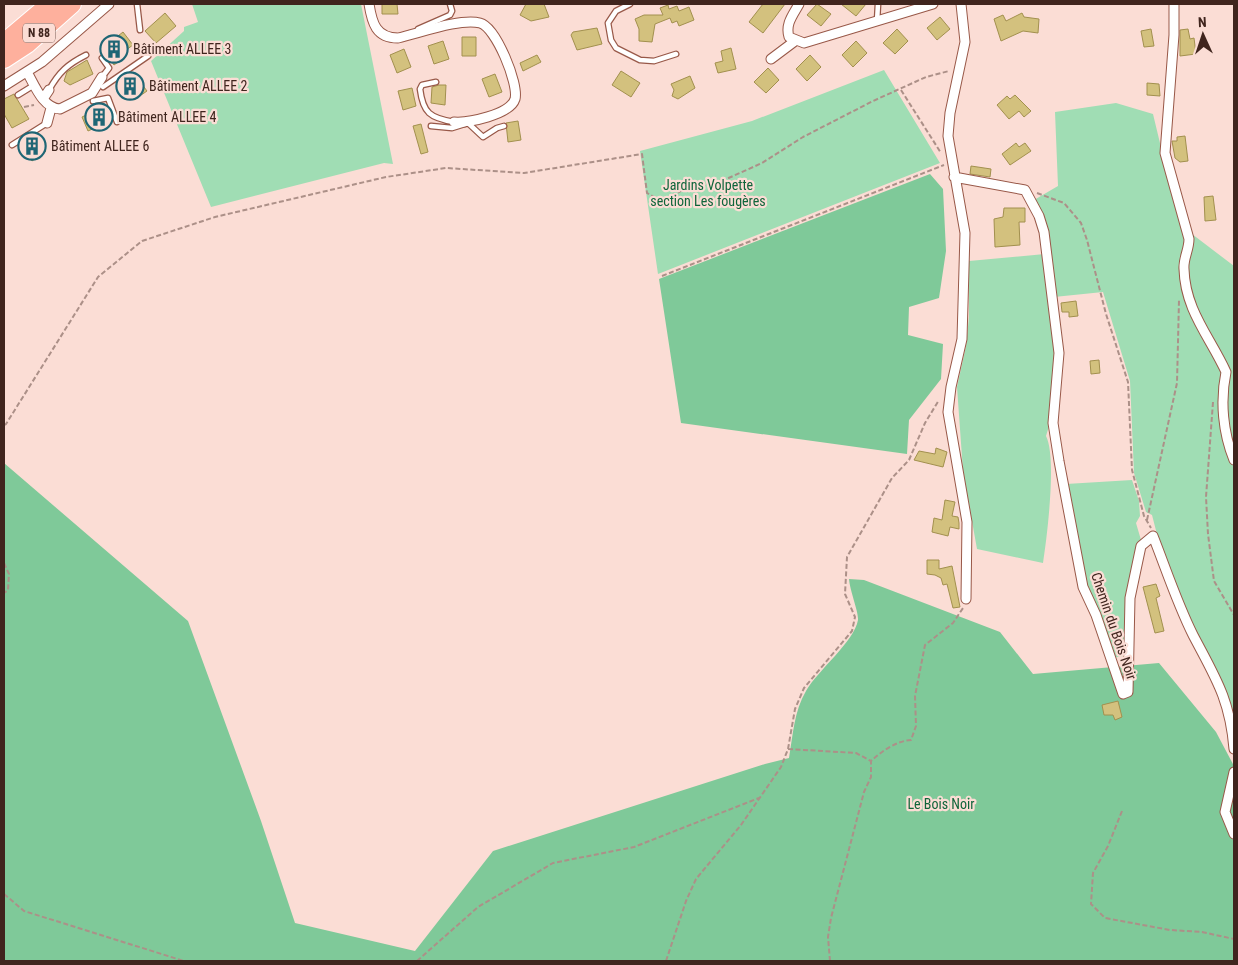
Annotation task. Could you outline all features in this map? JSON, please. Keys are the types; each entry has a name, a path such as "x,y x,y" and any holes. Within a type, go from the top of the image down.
{"highway":[{"name":"N 88","path":"4,43 50,4"},
{"name":"N 88","path":"4,59 27,44 72,4"}],"street":[{"path":"4,86 42,62 110,4"},
{"path":"369,4 372,23 379,33 388,38 475,22 484,24 491,30 516,85 515,100 506,110 468,122 454,122"},
{"path":"799,4 788,22 787,30 789,37 804,43 933,4"},
{"path":"961,4 965,42 950,113 948,136 949,163 954,177 965,233 962,339 950,387 948,412 967,522 966,599"},
{"path":"1174,4 1174,35 1165,153 1189,239 1189,251 1184,266 1190,308 1226,372 1222,392 1224,416 1234,460"},
{"path":"771,59 795,41"},
{"path":"27,72 33,86 46,104 60,109 100,87 102,77"},
{"path":"47,123 46,104 49,90"},
{"path":"83,98 93,101"},
{"path":"954,177 1025,190"},
{"name":"Chemin du Bois Noir","path":"1025,190 1039,216 1044,232 1059,353 1053,423 1079,569 1083,588 1096,615 1122,694 1128,692 1130,598 1142,546 1153,536"},
{"path":"1153,536 1193,635 1215,673 1230,714 1234,748"},
{"path":"1234,772 1225,812 1234,834"}],"lane":[{"path":"137,4 140,30"},
{"path":"417,33 418,29 426,24 450,15 452,12 450,4"},
{"path":"630,4 616,11 608,23 611,40 616,48 640,60 654,61 676,54"},
{"path":"876,22 878,4"},
{"path":"49,90 59,72 68,64 86,55"},
{"path":"100,87 148,56"},
{"path":"102,58 109,68 102,77"},
{"path":"436,82 422,85 420,89 424,107 432,116 454,122"},
{"path":"18,95 33,86"},
{"path":"93,101 108,98 117,122"},
{"path":"431,126 452,128 468,122 483,137 504,126"},
{"path":"12,145 47,123"}],"path":[{"path":"4,425 74,319 98,277 142,241 215,217 386,177 446,168 524,173 642,154 647,193 661,201 683,190 722,181 762,163 803,137 873,101 926,77 961,68"},
{"path":"662,276 949,163 900,90"},
{"path":"24,108 46,104"},
{"path":"1025,190 1045,195 1064,204 1081,223 1088,240 1106,314 1128,382 1132,470 1144,516 1153,536"},
{"path":"1147,520 1177,383 1179,296"},
{"path":"666,961 686,901 696,879 741,825 781,767 788,749 795,709 804,688 852,631 855,618 845,594 847,557 892,478 909,460 937,402 950,387"},
{"path":"1213,399 1206,497 1208,534 1214,581 1234,615"},
{"path":"4,563 9,574 8,590 4,593"},
{"path":"830,961 828,936 831,918 864,792 871,777 871,761 883,750 903,740 911,740 916,726 915,696 925,645 953,623 964,607 966,599"},
{"path":"788,749 856,753 871,761"},
{"path":"417,961 478,907 553,863 634,847 759,798"},
{"path":"1122,811 1108,846 1093,873 1091,904 1105,918 1170,930 1202,932 1234,939"},
{"path":"4,894 24,911 184,961"}],"green space":[{"path":"192,4 361,4 393,164 384,163 211,207 151,61 184,31 184,27 198,22"},
{"name":"Jardins Volpette section Les fougères","path":"884,70 940,163 658,274 640,151 752,121"},
{"path":"1116,103 1153,114 1165,164 1188,231 1234,266 1234,726 1161,550 1152,515 1146,512 1134,473 1130,381 1103,292 1054,297 1034,200 1058,186 1055,112"},
{"path":"930,174 943,189 946,251 939,298 909,307 908,335 943,344 941,379 909,420 907,454 681,423 659,279"},
{"path":"1045,254 1053,322 1055,370 1051,415 1046,436 1051,461 1051,479 1049,517 1043,563 977,549 963,471 957,387 966,346 969,317 969,261"},
{"name":"Le Bois Noir","path":"4,463 188,621 261,821 295,923 415,951 493,851 789,758 794,723 806,691 843,647 855,629 858,620 849,579 864,580 1000,632 1033,674 1159,663 1216,732 1234,766 1234,961 4,961"},
{"path":"1132,480 1139,501 1140,516 1136,523 1141,540 1128,599 1124,656 1112,658 1085,588 1066,484"}],"building":[{"path":"382,4 397,4 398,14 382,14"},
{"path":"526,4 544,4 549,17 531,21 520,15"},
{"path":"763,4 785,4 763,33 749,22"},
{"path":"817,4 831,14 821,26 807,15"},
{"path":"841,4 866,4 856,16"},
{"path":"668,5 669,9 677,6 679,11 689,7 694,20 679,26 677,21 672,23 670,18 655,24 652,42 639,41 639,29 635,19 644,15 663,15 660,8"},
{"path":"165,13 176,26 156,43 145,31"},
{"path":"1022,13 1024,17 1039,19 1038,33 1023,31 1001,41 994,19 1003,15 1006,21"},
{"path":"940,17 950,29 937,40 927,28"},
{"path":"597,28 602,44 577,50 571,35 573,32"},
{"path":"897,29 908,41 895,54 883,43"},
{"path":"1151,29 1154,46 1144,47 1141,31"},
{"path":"1188,29 1190,39 1194,38 1196,54 1180,56 1180,30"},
{"name":"Bâtiment ALLEE 3","path":"123,32 133,45 126,50 123,55 125,57 114,65 104,51 106,49 104,47"},
{"path":"462,37 476,37 476,56 462,56"},
{"path":"443,41 449,59 434,64 428,46"},
{"path":"856,41 867,53 853,67 842,55"},
{"path":"731,48 736,69 718,73 715,63 723,61 721,51"},
{"path":"404,49 411,67 397,73 390,55"},
{"path":"537,55 541,62 523,71 520,63"},
{"path":"810,55 821,67 807,81 796,69"},
{"path":"87,60 93,74 70,85 64,81 67,72"},
{"path":"768,68 779,80 766,93 754,82"},
{"path":"621,71 640,83 631,97 612,85"},
{"name":"Bâtiment ALLEE 2","path":"130,73 136,81 138,79 147,91 134,100 116,83"},
{"path":"495,74 502,92 489,97 482,79"},
{"path":"690,76 695,88 678,99 672,96 674,90 671,84"},
{"path":"1147,83 1159,84 1160,96 1147,95"},
{"path":"446,85 445,105 431,103 432,87"},
{"path":"412,88 416,106 403,110 398,91"},
{"path":"14,94 29,119 12,128 4,114 4,99"},
{"path":"1015,95 1031,111 1024,117 1019,111 1009,119 997,105 1007,96 1010,99"},
{"name":"Bâtiment ALLEE 4","path":"105,106 112,120 88,131 82,117"},
{"path":"518,121 521,140 508,142 506,123"},
{"path":"421,124 428,152 421,154 413,126"},
{"name":"Bâtiment ALLEE 6","path":"34,136 46,151 32,161 22,144"},
{"path":"1185,136 1188,161 1180,162 1175,158 1172,141 1177,141 1177,137"},
{"path":"1016,143 1019,147 1025,143 1031,151 1010,165 1002,154"},
{"path":"971,166 991,169 990,177 970,174"},
{"path":"1213,196 1216,220 1205,221 1204,197"},
{"path":"1004,208 1025,208 1025,222 1019,222 1020,245 995,247 994,219 1003,217"},
{"path":"1076,301 1078,316 1069,317 1069,312 1062,312 1061,303"},
{"path":"1099,360 1100,373 1091,374 1090,361"},
{"path":"936,448 947,452 943,467 914,460 919,451 935,454"},
{"path":"945,500 955,502 952,516 958,517 959,523 959,529 950,527 948,536 932,532 934,518 942,520"},
{"path":"927,560 939,560 939,569 952,566 960,607 953,608 947,584 943,585 941,578 927,574"},
{"path":"1156,584 1160,596 1156,598 1164,631 1155,633 1143,587"},
{"path":"1118,701 1122,717 1115,720 1113,715 1104,715 1102,705"}],"place":[{"name":"Bâtiment ALLEE 3","path":"114,49"},
{"name":"Bâtiment ALLEE 2","path":"130,86"},
{"name":"Bâtiment ALLEE 4","path":"99,117"},
{"name":"Bâtiment ALLEE 6","path":"32,146"}]}
